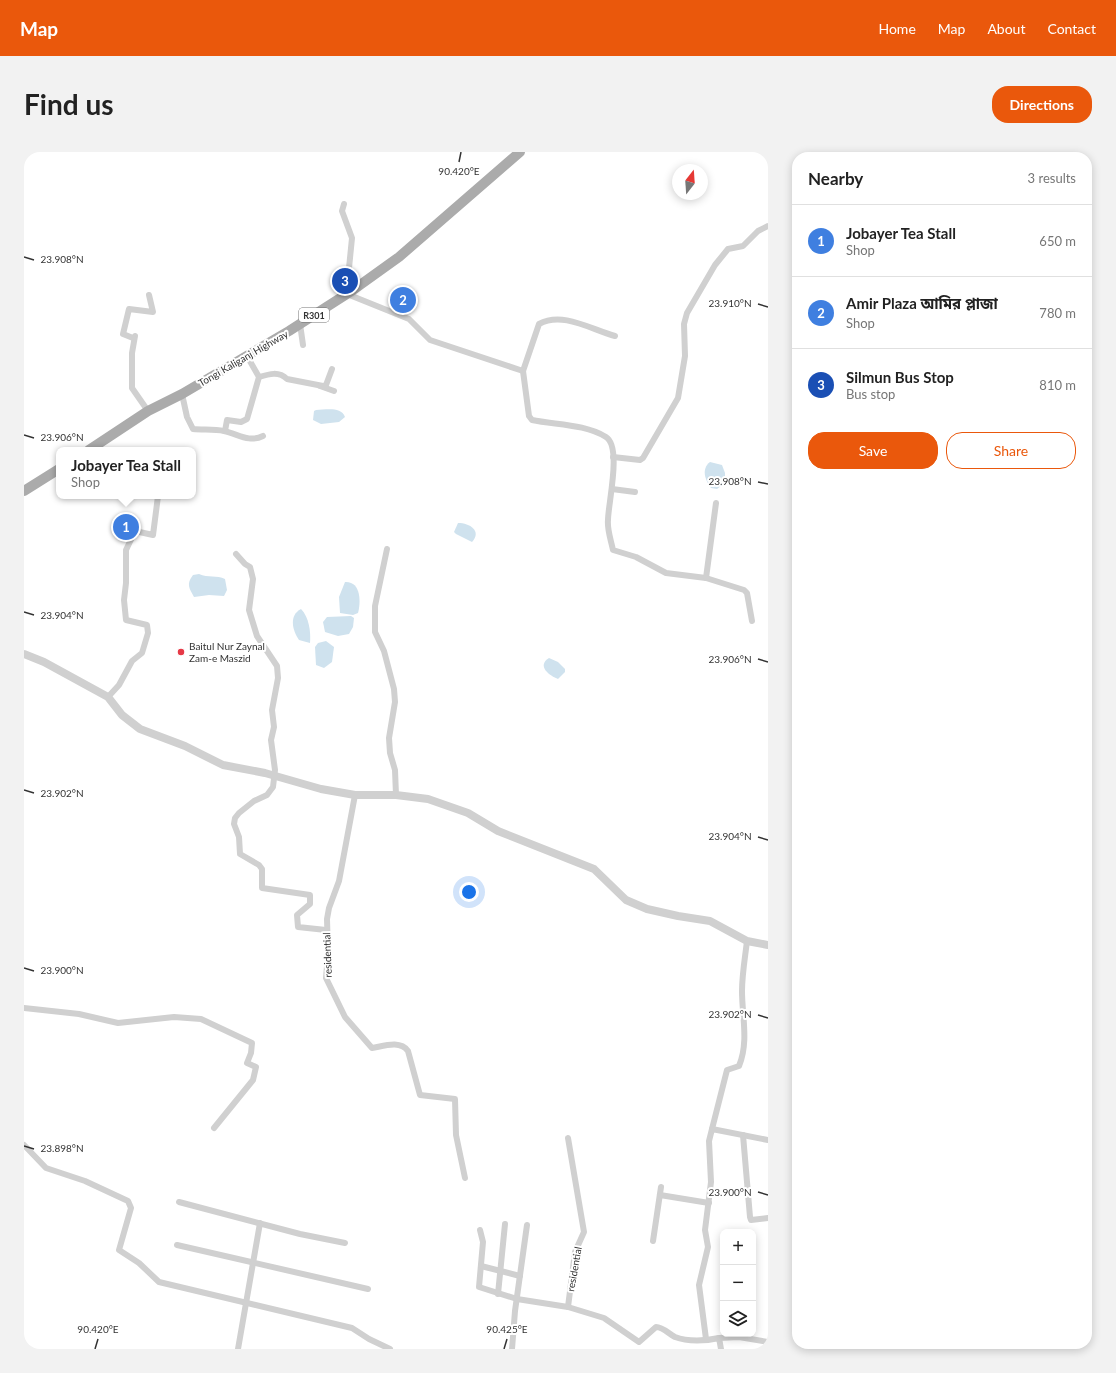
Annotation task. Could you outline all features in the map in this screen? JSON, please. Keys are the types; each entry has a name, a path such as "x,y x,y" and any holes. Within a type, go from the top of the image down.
{"main road":[{"name":"Tongi Kaliganj Highway","path":"94,447 148,411 182,394 247,356 350,292 399,257 520,152"},
{"path":"24,491 56,471"}],"street":[{"path":"344,204 342,211 352,238 349,268 350,292 409,319 430,340 524,371"},
{"path":"613,457 640,460 643,458 678,398 685,356 684,324 688,313 715,265 728,249 743,246 758,231 768,226"},
{"path":"148,411 132,388 134,337 123,334 129,309 152,312 149,294"},
{"path":"615,336 584,324 546,320 539,324 524,371 529,416 532,420 594,432 608,438 611,443 613,457 612,489 608,520 613,550 636,558 666,573 706,578 746,591 752,621"},
{"path":"300,324 303,345"},
{"path":"225,431 227,420 241,422 247,419 259,376 247,356"},
{"path":"320,386 326,385 332,368"},
{"path":"259,376 277,374 287,379 320,386 334,391"},
{"path":"182,394 187,417 193,429 225,431 241,437 256,440 263,436"},
{"path":"612,489 635,492"},
{"path":"108,697 119,686 132,661 142,653 148,632 147,625 126,620 124,600 126,583 126,550 135,531 153,535 158,499"},
{"path":"706,578 716,503"},
{"path":"387,549 375,606 375,632 384,651 394,689 395,702 390,738 390,753 395,770 396,795"},
{"path":"236,554 245,564 250,567 253,578 249,610 257,636 277,666 278,678 272,710 274,727 271,740 275,762 273,787 267,795 254,801 235,818 234,824 239,837 240,854 259,865 262,870 262,888 310,895 310,904 297,915 298,927 326,930"},
{"path":"24,654 44,662 108,697 122,715 140,729 185,746 223,765 273,776 321,789 355,795 396,795 428,800 468,812 498,831 594,869 626,900 647,908 678,916 710,921 747,941 768,946"},
{"name":"residential","path":"355,795 339,881 329,908 326,930 328,954 326,978 345,1017 372,1048 399,1044 405,1046 408,1050 420,1095 455,1099 456,1135 465,1178"},
{"path":"706,1339 699,1285 708,1247 705,1230 711,1182 709,1141 728,1070 739,1066 744,1055 745,1040 742,990 747,941"},
{"path":"24,1008 79,1014 118,1023 174,1017 201,1019 252,1043 251,1053 247,1063 256,1068 253,1080 214,1128"},
{"path":"712,1129 768,1140"},
{"path":"744,1135 750,1217 751,1220 768,1218"},
{"name":"residential","path":"568,1138 584,1232 575,1252 568,1307"},
{"path":"24,1145 46,1168 85,1181 128,1202 131,1208 119,1250 138,1263 159,1282 352,1328 369,1339 390,1349"},
{"path":"653,1241 661,1187"},
{"path":"660,1195 709,1203"},
{"path":"179,1202 345,1243"},
{"path":"238,1349 260,1223"},
{"path":"498,1294 505,1224"},
{"path":"512,1349 527,1225"},
{"path":"480,1230 483,1242 479,1287 517,1299 568,1307 604,1318 639,1342 656,1327 684,1340 739,1337 768,1342"},
{"path":"177,1245 368,1289"},
{"path":"481,1266 520,1276"},
{"path":"719,1338 721,1349"}],"water":[{"path":"336,410 340,411 345,417 339,422 321,424 313,420 314,411"},
{"path":"710,462 722,465 725,473 725,483 717,489 711,488 705,475 707,465"},
{"path":"458,523 467,524 473,528 476,534 472,542 454,532"},
{"path":"199,574 225,579 227,590 224,596 209,595 194,597 189,584 193,575"},
{"path":"345,582 354,585 359,593 358,613 353,615 340,613 339,597"},
{"path":"301,609 306,616 309,625 310,643 299,640 293,627 293,619 297,612"},
{"path":"351,616 354,618 353,627 349,634 338,636 325,632 323,622 327,617"},
{"path":"326,641 334,647 332,662 324,668 316,665 315,647 318,643"},
{"path":"549,658 558,662 565,669 565,672 558,679 551,676 544,667 545,661"}],"place":[{"name":"Silmun Bus Stop","path":"345,281"},
{"name":"Amir Plaza আমির প্লাজা","path":"403,300"},
{"name":"Jobayer Tea Stall","path":"126,527"},
{"name":"Baitul Nur Zaynal Zam-e Maszid","path":"181,652"}]}
